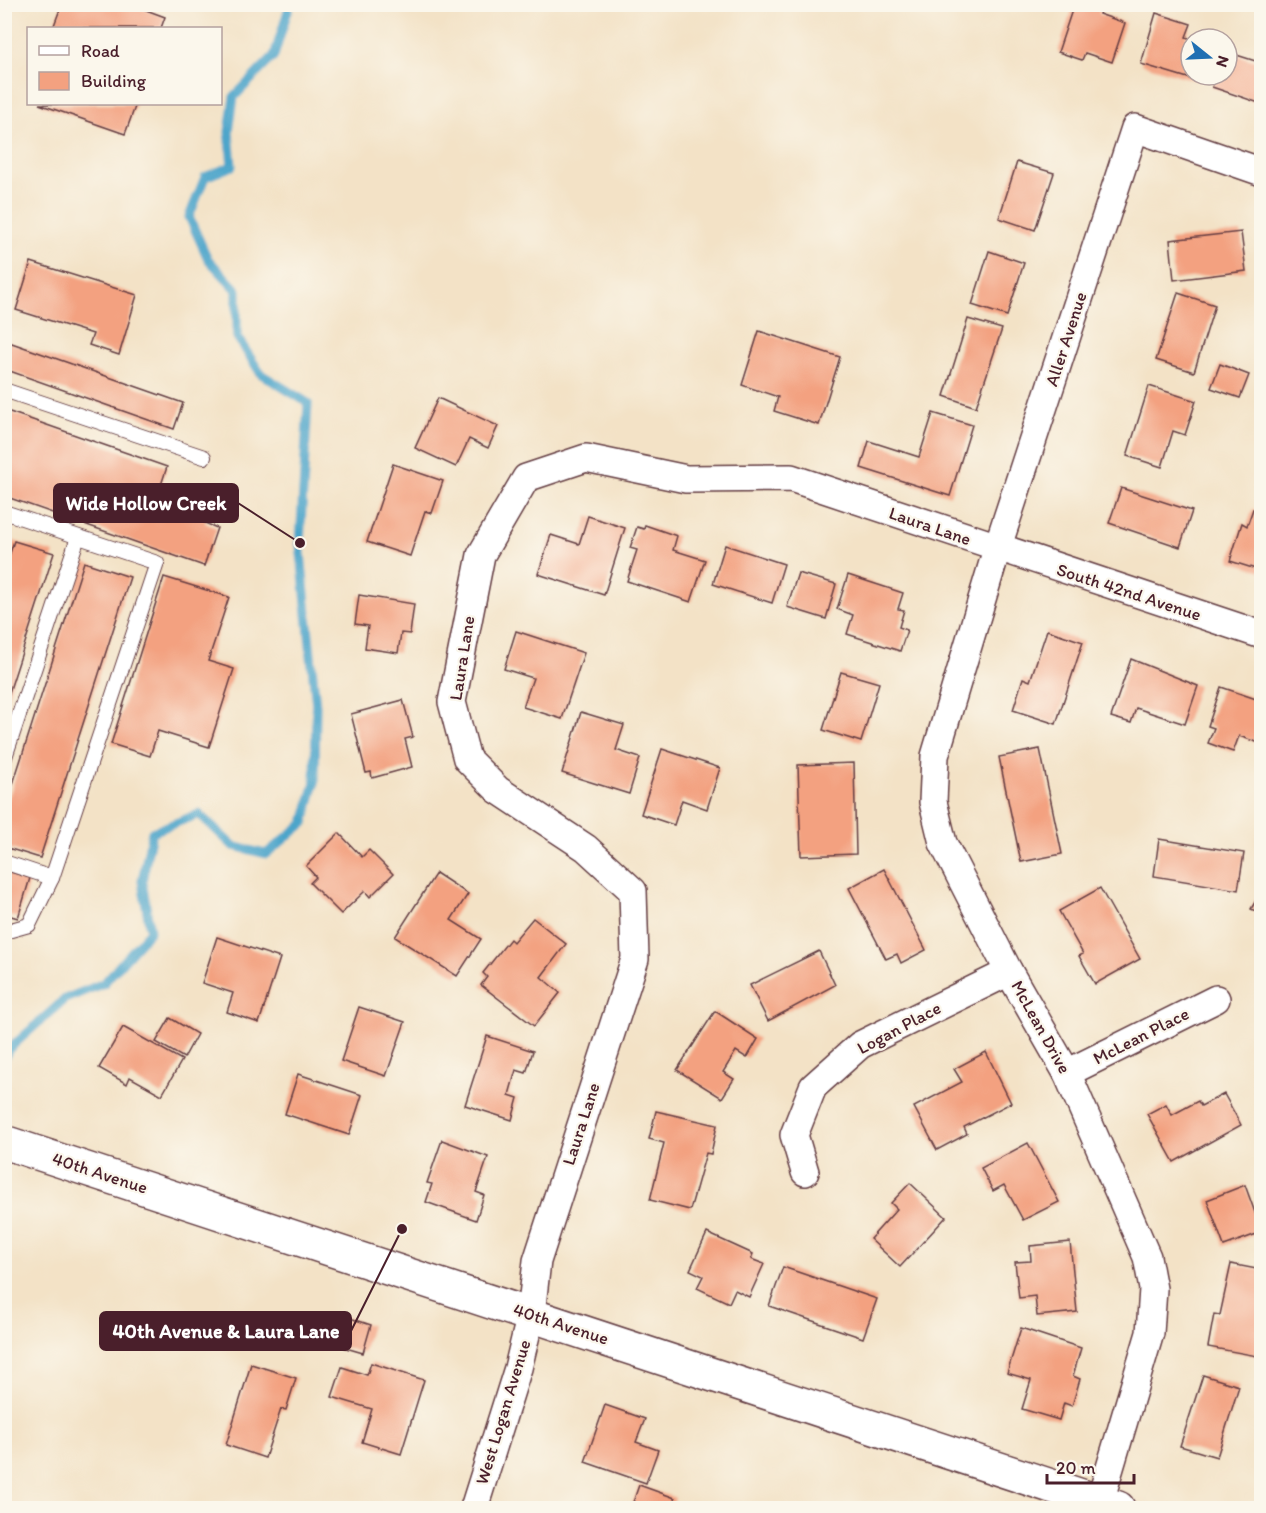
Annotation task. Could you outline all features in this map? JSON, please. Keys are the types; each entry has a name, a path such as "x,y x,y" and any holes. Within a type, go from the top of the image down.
{"main road":[{"name":"40th Avenue","path":"4,1142 531,1314 1105,1507"}],"street":[{"name":"Aller Avenue","path":"997,549 1135,129 1262,172"},
{"name":"Laura Lane","path":"531,1314 537,1261 635,959 633,891 586,848 498,790 467,759 452,702 481,555 526,478 586,458 686,479 791,478 997,549"},
{"name":"South 42nd Avenue","path":"997,549 1262,635"},
{"name":"McLean Drive","path":"997,549 935,756 933,802 943,843 1009,972 1067,1073 1148,1257 1152,1289 1150,1333 1105,1507"},
{"name":"Logan Place","path":"805,1172 794,1135 813,1087 860,1045 1009,972"},
{"name":"McLean Place","path":"1067,1073 1216,999"},
{"name":"West Logan Avenue","path":"474,1509 518,1368 531,1314"}],"lane":[{"path":"4,390 204,457"},
{"path":"4,932 29,925 52,878 157,563 78,537 6,517"},
{"path":"4,760 78,537"},
{"path":"4,862 52,878"}],"building":[{"path":"62,4 130,4 165,17 161,27 53,27"},
{"path":"1074,4 1102,4 1099,14 1125,23 1112,62 1085,53 1082,60 1058,52"},
{"path":"1156,13 1191,24 1190,27 1179,27 1179,75 1141,64"},
{"path":"1239,56 1262,63 1262,104 1212,87 1239,87"},
{"path":"42,105 136,105 125,134"},
{"path":"1017,162 1054,173 1035,230 999,218"},
{"path":"1241,232 1246,271 1174,280 1170,240"},
{"path":"989,251 1024,263 1007,316 972,305"},
{"path":"31,262 137,295 119,355 89,345 93,334 16,310"},
{"path":"1178,293 1215,305 1194,372 1156,360"},
{"path":"968,319 1002,329 976,407 944,396"},
{"path":"759,331 840,357 819,425 774,411 778,397 742,385"},
{"path":"6,341 183,403 174,429 4,369"},
{"path":"1220,364 1249,375 1240,398 1211,388"},
{"path":"1149,386 1196,401 1185,435 1173,431 1162,467 1127,456"},
{"path":"438,398 498,426 488,448 469,439 456,467 415,448"},
{"path":"4,410 167,467 161,485 212,503 205,523 217,528 204,566 4,496"},
{"path":"933,413 972,425 950,496 861,468 869,441 919,457"},
{"path":"393,464 443,481 432,513 425,511 410,556 367,542"},
{"path":"1121,488 1192,511 1180,547 1109,523"},
{"path":"1253,509 1262,512 1262,571 1230,561 1242,523 1247,526"},
{"path":"588,516 625,528 604,595 538,574 551,535 579,544"},
{"path":"645,525 677,536 673,550 705,560 691,602 627,581 637,550 630,548 637,527 644,529"},
{"path":"14,541 54,553 5,705 4,571"},
{"path":"725,545 784,564 772,603 713,584"},
{"path":"84,562 130,577 40,858 4,847 4,812"},
{"path":"798,573 836,584 826,619 787,607"},
{"path":"848,575 903,593 898,609 904,610 899,627 907,630 900,651 847,634 853,615 837,609"},
{"path":"164,577 229,597 208,661 234,669 209,747 158,731 150,756 111,744"},
{"path":"359,595 414,604 410,634 401,633 398,653 365,648 368,626 355,624"},
{"path":"1047,630 1083,642 1056,724 1013,710 1023,678 1030,681"},
{"path":"516,631 584,653 562,719 523,707 533,678 504,669"},
{"path":"1131,659 1198,686 1185,724 1136,708 1131,723 1111,717"},
{"path":"841,672 879,683 861,742 823,730"},
{"path":"1221,687 1262,701 1262,744 1239,736 1233,752 1208,743 1214,728 1208,726"},
{"path":"403,700 413,737 405,739 412,767 372,778 371,772 366,773 351,714"},
{"path":"581,712 624,725 616,750 640,758 629,794 562,773"},
{"path":"662,749 720,768 707,809 682,800 674,825 641,814"},
{"path":"1040,749 1062,854 1021,862 999,757"},
{"path":"854,763 856,854 801,856 798,765"},
{"path":"339,833 362,857 369,850 393,874 370,897 365,891 341,914 310,883 316,877 306,866"},
{"path":"1159,839 1244,853 1238,890 1154,876"},
{"path":"884,869 926,950 901,963 897,954 886,959 849,888"},
{"path":"4,870 30,878 18,918 4,914"},
{"path":"436,873 468,894 451,920 481,939 457,976 395,937"},
{"path":"1100,888 1140,959 1095,984 1079,956 1083,954 1059,911"},
{"path":"1262,890 1262,914 1251,909"},
{"path":"533,918 566,944 541,977 560,993 534,1026 481,985 487,977 483,973 510,939 513,942"},
{"path":"217,937 280,958 259,1023 227,1012 233,993 202,983"},
{"path":"819,951 835,985 768,1021 750,985"},
{"path":"359,1007 405,1022 386,1076 341,1061"},
{"path":"715,1011 758,1039 747,1058 736,1051 723,1072 734,1079 722,1098 677,1070"},
{"path":"170,1018 197,1034 184,1058 156,1042"},
{"path":"123,1027 182,1060 162,1095 130,1077 127,1084 99,1068"},
{"path":"487,1036 533,1051 526,1073 516,1070 509,1095 518,1098 512,1120 465,1105"},
{"path":"986,1052 1011,1103 964,1127 967,1134 937,1150 914,1107 962,1082 954,1069"},
{"path":"298,1074 362,1095 349,1135 285,1114"},
{"path":"1224,1094 1241,1125 1174,1162 1147,1114 1166,1104 1172,1115 1198,1101 1201,1106"},
{"path":"656,1111 717,1125 711,1154 706,1153 690,1210 650,1200 664,1143 649,1139"},
{"path":"442,1140 488,1157 476,1192 484,1195 476,1220 426,1202 432,1184 427,1183"},
{"path":"1028,1143 1059,1202 1023,1220 1004,1185 993,1191 981,1168"},
{"path":"910,1183 946,1217 900,1267 870,1239 897,1209 891,1203"},
{"path":"1245,1185 1262,1232 1224,1246 1207,1200"},
{"path":"707,1233 753,1254 751,1259 764,1264 749,1297 735,1290 729,1303 697,1288 703,1276 690,1270"},
{"path":"1070,1242 1077,1312 1037,1316 1035,1296 1019,1298 1015,1262 1031,1261 1030,1246"},
{"path":"1231,1264 1262,1270 1262,1329 1257,1356 1208,1347 1214,1314 1220,1315"},
{"path":"783,1267 877,1299 863,1338 769,1306"},
{"path":"347,1317 371,1325 363,1353 339,1346"},
{"path":"1021,1328 1081,1348 1073,1376 1080,1379 1072,1406 1064,1403 1059,1420 1022,1409 1031,1380 1007,1373"},
{"path":"371,1363 424,1380 401,1454 362,1442 372,1409 332,1397 342,1367 367,1375"},
{"path":"251,1364 296,1378 286,1410 281,1409 265,1458 226,1445"},
{"path":"1203,1375 1239,1386 1217,1457 1180,1446"},
{"path":"605,1405 645,1419 636,1442 658,1450 646,1483 585,1462"},
{"path":"639,1485 675,1498 671,1508 631,1508"}],"waterway":[{"path":"4,1059 8,1050 65,999 104,983 150,931 142,881 152,832 199,814 233,846 266,854 304,823 315,782 316,706 300,543 308,403 261,374 237,337 237,290 208,259 189,217 205,177 232,166 229,132 234,97 274,56 290,4"}],"place":[{"name":"Wide Hollow Creek","path":"300,543"},
{"name":"40th Avenue & Laura Lane","path":"402,1229"}]}
